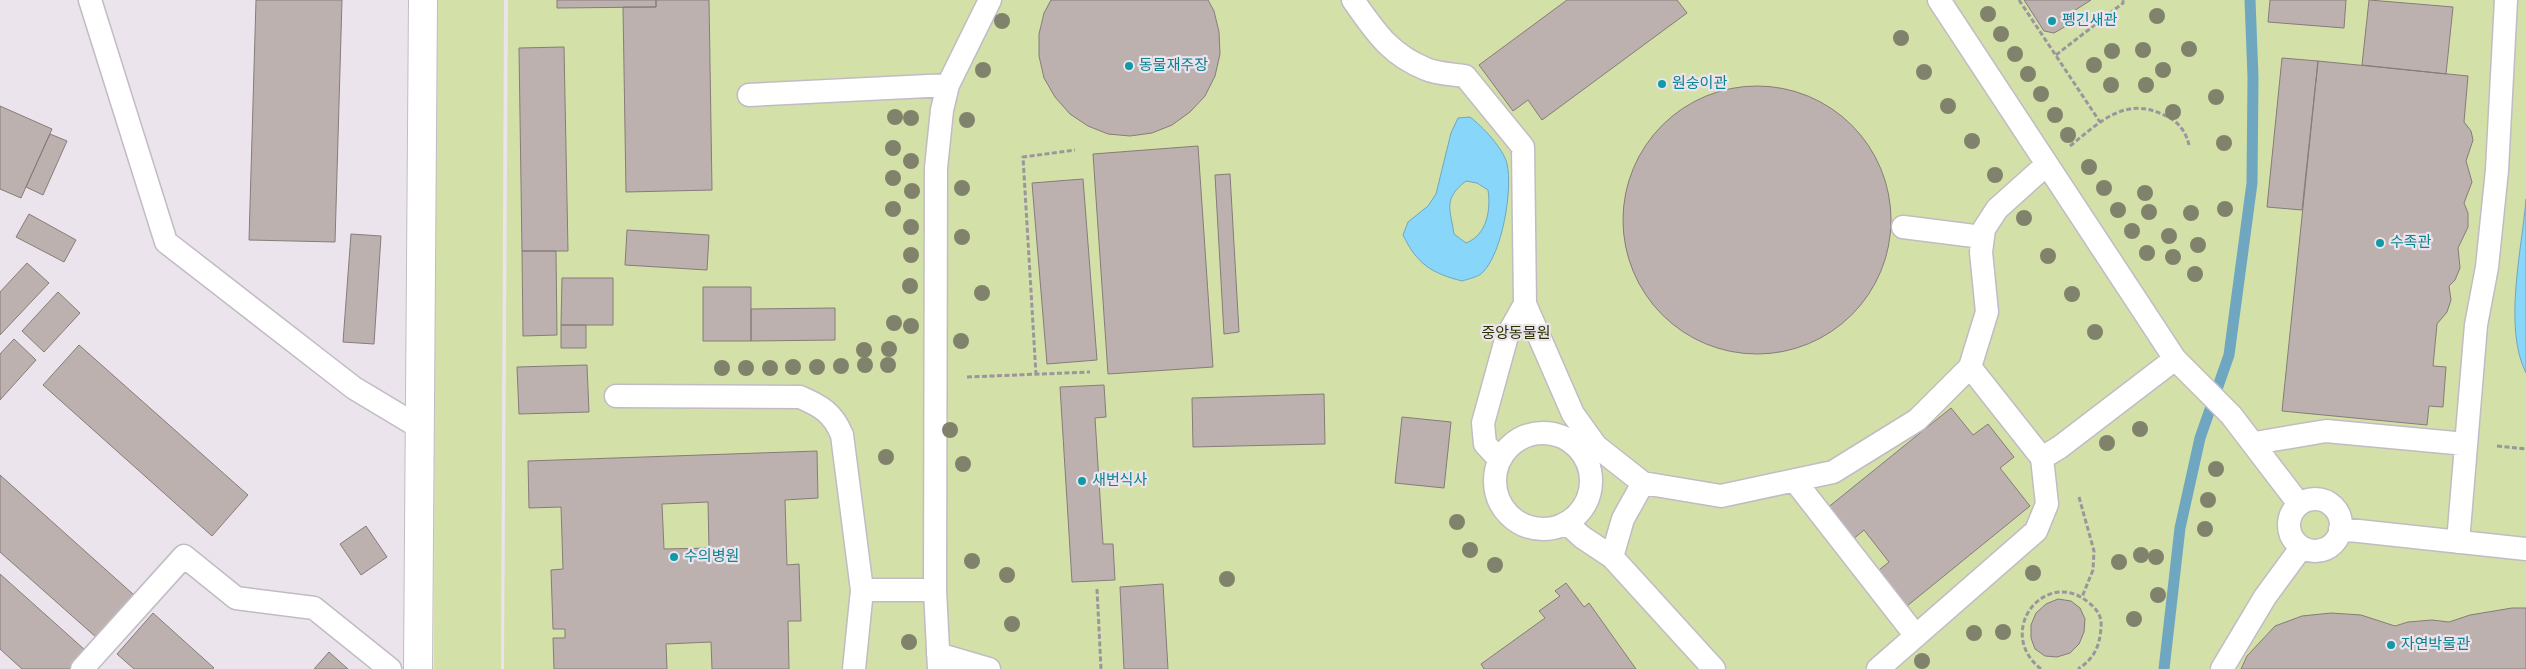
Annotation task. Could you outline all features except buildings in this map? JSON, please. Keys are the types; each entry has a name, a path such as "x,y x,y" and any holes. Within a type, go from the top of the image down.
{"street":[{"path":"418,669 423,0"}],"lane":[{"path":"90,0 166,242 354,388 419,427"},
{"path":"989,669 939,662 935,590 934,378 936,168 942,110 948,85 990,0"},
{"path":"1353,0 1380,39 1401,56 1428,70 1465,76 1522,147 1525,304 1590,450 1591,488 1586,504 1575,518 1567,523 1544,530 1528,528 1512,520 1501,507 1495,492 1494,474 1499,459 1510,445 1525,436 1541,432 1558,435 1590,450 1643,482 1721,496 1833,472 1916,420 1970,367 1987,312 1981,252 1984,230 1997,209 2046,165"},
{"path":"1939,0 2175,359 2193,375 2255,443 2299,504"},
{"path":"2458,542 2476,324 2487,267 2497,170 2506,0"},
{"path":"749,95 948,85"},
{"path":"1903,227 1982,238"},
{"path":"1499,459 1485,444 1482,423 1507,336 1525,304"},
{"path":"2051,453 2175,359"},
{"path":"1878,669 2036,531 2047,504 2051,453 1970,367"},
{"path":"616,396 800,397 822,406 836,420 842,435 862,590 854,669"},
{"path":"2255,443 2326,430 2466,444"},
{"path":"1795,481 1916,636"},
{"path":"1612,557 1623,519 1643,482"},
{"path":"2308,499 2318,499 2328,502 2340,518 2340,529 2337,539 2325,548 2310,551 2301,548 2293,540 2289,531 2290,516 2299,504 2308,499"},
{"path":"1567,523 1582,537 1612,557 1714,669"},
{"path":"2340,529 2526,549"},
{"path":"2222,669 2265,597 2301,548"},
{"path":"82,669 184,556 236,598 314,608 390,669"},
{"path":"862,590 935,590"}],"path":[{"path":"2019,0 2100,122"},
{"path":"2056,55 2123,3 2124,0"},
{"path":"2046,165 2100,122 2133,107 2152,108 2174,119 2186,133 2189,145"},
{"path":"1036,376 1023,157 1075,150"},
{"path":"934,378 1036,376 1090,372"},
{"path":"2051,453 2081,500 2094,551 2093,570 2082,597"},
{"path":"1098,589 1101,669"},
{"path":"2040,669 2031,661 2023,647 2021,631 2025,615 2036,602 2050,594 2066,592 2082,597 2095,607 2102,619 2097,651 2086,664 2078,669"}],"green space":[{"path":"435,0 504,0 501,669 434,669"},
{"name":"중앙동물원","path":"508,0 2526,0 2526,669 504,669"}],"water":[{"path":"1470,117 1492,138 1505,158 1508,175 1507,205 1496,251 1490,263 1481,274 1462,281 1442,275 1426,266 1408,245 1403,235 1408,222 1428,206 1436,194 1451,133 1458,118","holes":["1466,181 1477,183 1488,190 1488,213 1479,234 1466,243 1454,234 1450,204 1454,193"]},
{"path":"2526,199 2526,373 2519,354 2515,311 2518,264"}],"waterway":[{"path":"2164,669 2180,528 2200,438 2229,355 2252,183 2253,77 2250,0"}],"place":[{"name":"펭긴새관","path":"2052,21"},
{"name":"동물재주장","path":"1129,66"},
{"name":"원숭이관","path":"1662,84"},
{"name":"수족관","path":"2380,243"},
{"name":"새번식사","path":"1082,481"},
{"name":"수의병원","path":"674,557"},
{"name":"자연박물관","path":"2391,645"}]}
